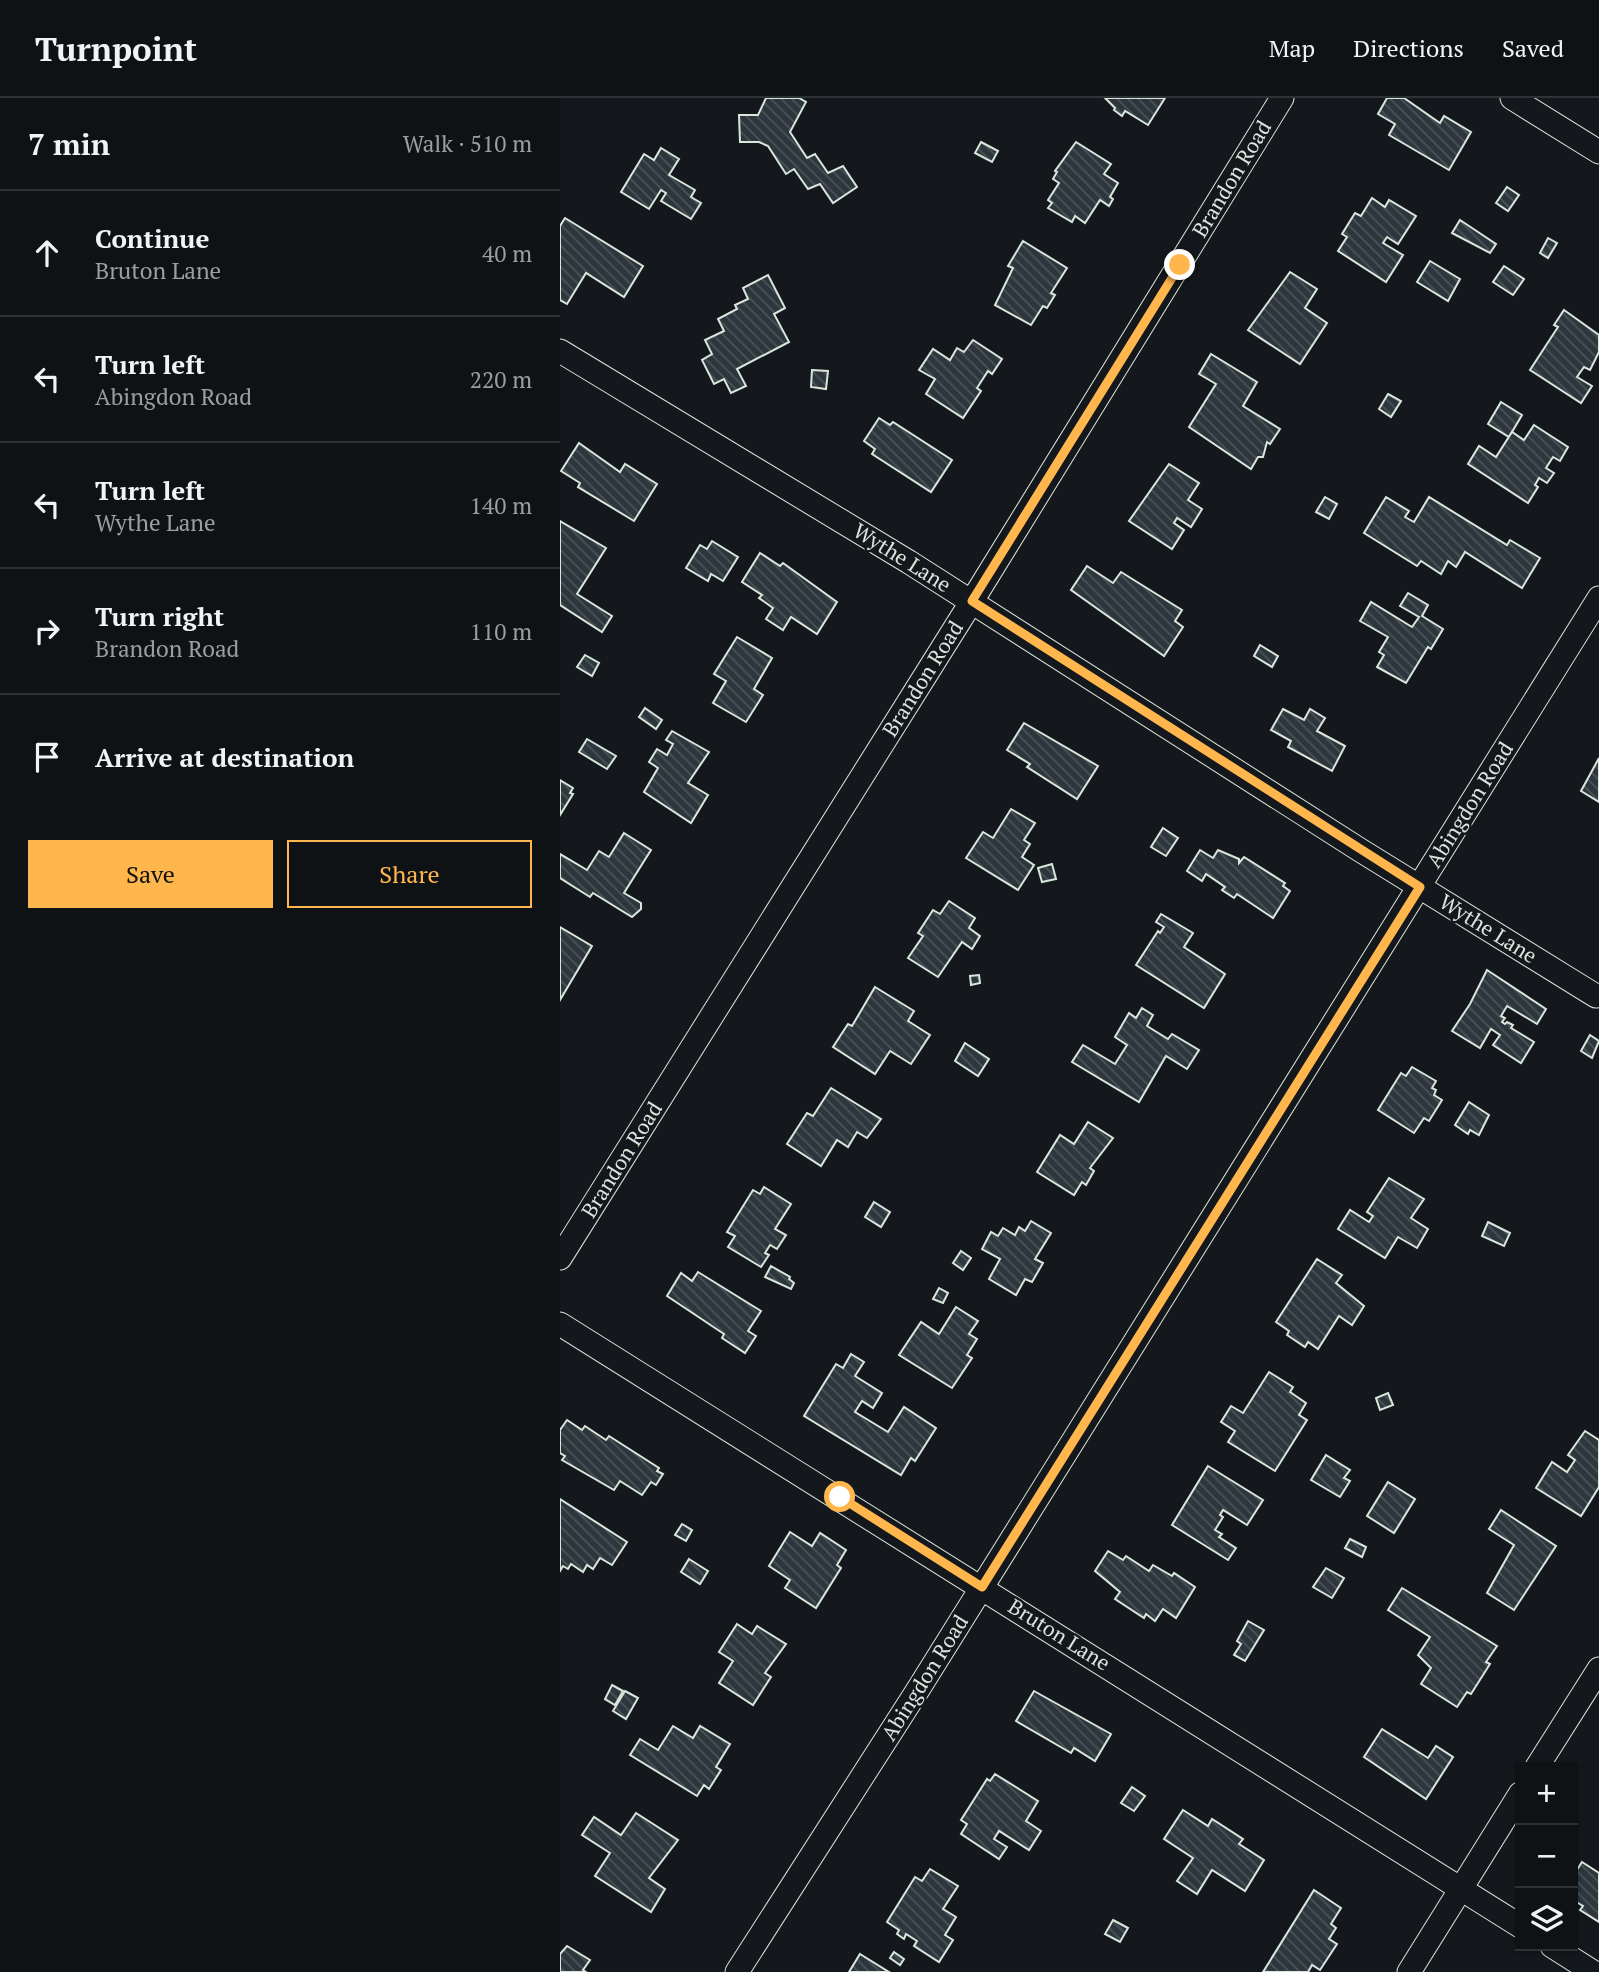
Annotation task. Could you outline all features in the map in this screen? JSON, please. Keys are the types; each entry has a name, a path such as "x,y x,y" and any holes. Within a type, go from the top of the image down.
{"street":[{"name":"Brandon Road","path":"560,1258 972,601 1282,98"},
{"path":"1511,98 1599,152"},
{"name":"Wythe Lane","path":"560,351 972,601 1596,996"},
{"name":"Abingdon Road","path":"737,1972 982,1587 1599,598"},
{"name":"Bruton Lane","path":"560,1324 1515,1923"},
{"path":"1540,1762 1599,1669"},
{"path":"1409,1972 1515,1802"},
{"path":"1560,1951 1593,1972"}],"building":[{"path":"766,98 799,98 806,102 790,132 807,158 815,154 828,173 843,166 857,187 833,203 820,184 808,189 794,169 786,174 768,146 759,142 740,142 739,115 758,115"},
{"path":"1105,98 1165,98 1148,125 1125,111 1122,116"},
{"path":"1387,98 1404,98 1440,123 1444,116 1471,132 1449,170 1389,135 1395,124 1378,114"},
{"path":"981,142 998,151 992,162 975,153"},
{"path":"1076,142 1111,164 1104,174 1118,183 1110,197 1113,199 1109,206 1100,200 1085,223 1075,216 1072,222 1048,208 1052,203 1048,200 1059,183 1053,179 1057,172 1055,171"},
{"path":"661,148 679,159 669,175 695,190 691,197 701,203 691,219 661,201 666,193 661,190 649,209 621,192 644,154 654,160"},
{"path":"1507,187 1519,195 1508,211 1496,203"},
{"path":"1372,198 1385,207 1389,200 1416,216 1398,244 1387,237 1383,243 1403,255 1386,282 1338,251 1347,237 1342,234 1355,213 1361,216"},
{"path":"565,218 643,266 624,297 586,273 567,304 560,300 560,226"},
{"path":"1460,220 1496,244 1490,253 1452,233"},
{"path":"1548,238 1557,243 1548,258 1540,253"},
{"path":"1023,241 1067,268 1051,293 1055,295 1047,308 1043,306 1031,325 995,305 1013,268 1008,266"},
{"path":"1430,261 1460,279 1448,301 1417,282"},
{"path":"1504,266 1524,279 1513,295 1493,282"},
{"path":"1290,272 1317,289 1305,308 1327,323 1300,364 1248,330"},
{"path":"768,275 785,308 774,314 789,342 737,369 746,386 731,393 724,379 714,384 702,360 712,354 705,340 724,331 718,319 737,309 735,305 748,299 743,288"},
{"path":"1564,310 1599,335 1599,352 1590,370 1584,367 1577,377 1592,386 1581,403 1530,370 1558,327 1554,325"},
{"path":"973,340 1002,359 992,374 988,371 977,388 981,391 963,418 926,394 935,379 919,370 933,349 950,360 957,348 964,352"},
{"path":"1211,354 1257,382 1243,406 1280,429 1270,444 1267,442 1263,457 1258,457 1251,469 1189,427 1216,384 1199,374"},
{"path":"812,370 828,371 826,389 811,387"},
{"path":"1388,394 1401,401 1391,417 1379,409"},
{"path":"1501,402 1522,415 1509,437 1488,424"},
{"path":"879,418 890,425 893,422 952,460 931,492 872,454 875,449 864,441"},
{"path":"1534,425 1568,447 1560,461 1553,457 1546,468 1554,473 1547,483 1539,478 1535,485 1538,487 1528,503 1468,464 1479,446 1496,457 1512,432 1524,440"},
{"path":"579,443 620,472 625,464 657,484 634,521 578,487 580,483 561,471"},
{"path":"1169,464 1199,483 1188,500 1202,509 1191,527 1177,518 1174,523 1184,530 1172,549 1129,521"},
{"path":"1325,497 1337,504 1329,519 1316,512"},
{"path":"1386,497 1409,511 1405,517 1414,522 1429,497 1507,545 1510,540 1540,558 1522,588 1465,552 1456,567 1448,561 1441,574 1421,561 1417,566 1364,533"},
{"path":"560,521 606,548 577,594 612,616 602,632 560,605"},
{"path":"712,541 738,557 723,581 711,574 708,581 686,568 700,545 707,549"},
{"path":"760,553 780,566 783,563 837,602 817,634 791,617 783,630 766,619 773,608 759,598 762,595 742,582"},
{"path":"1087,566 1113,583 1121,572 1182,610 1175,621 1183,627 1164,656 1071,590"},
{"path":"1408,593 1428,605 1422,616 1443,629 1431,649 1428,647 1406,683 1377,667 1384,655 1379,652 1388,637 1360,621 1371,602 1412,627 1419,617 1400,606"},
{"path":"737,637 772,658 754,689 763,695 746,722 713,703 726,681 714,674"},
{"path":"1260,645 1278,656 1272,667 1254,656"},
{"path":"585,655 599,663 592,676 577,667"},
{"path":"645,708 662,720 656,729 639,717"},
{"path":"1283,709 1304,720 1310,709 1325,718 1317,731 1345,746 1332,771 1288,747 1291,741 1271,730"},
{"path":"1024,723 1098,766 1077,799 1027,767 1030,764 1007,750"},
{"path":"672,731 709,752 688,783 708,795 691,823 644,792 658,768 649,762 657,749 667,755 673,744 666,740"},
{"path":"587,739 616,756 607,769 579,752"},
{"path":"1599,758 1599,802 1581,791"},
{"path":"560,780 573,788 570,793 573,794 560,815"},
{"path":"1011,809 1035,823 1024,840 1030,844 1022,857 1034,865 1018,890 966,858 983,832 993,838"},
{"path":"1163,828 1178,838 1166,856 1151,847"},
{"path":"624,833 651,850 624,893 641,903 641,909 632,917 593,893 590,897 560,878 560,854 587,870 599,851 609,857"},
{"path":"1200,850 1213,858 1218,850 1239,859 1239,863 1244,857 1285,883 1283,886 1290,891 1273,918 1237,894 1234,898 1222,890 1225,887 1206,874 1202,881 1187,871"},
{"path":"1052,864 1056,879 1042,882 1038,868"},
{"path":"949,901 975,918 969,928 980,936 972,949 962,942 938,977 908,958 923,936 918,933 933,910 940,914"},
{"path":"1161,914 1193,933 1184,947 1225,974 1204,1008 1136,965 1158,931 1160,933 1164,927 1156,922"},
{"path":"560,927 592,946 560,1000"},
{"path":"1487,970 1546,1009 1537,1024 1507,1006 1501,1016 1505,1018 1502,1022 1513,1025 1511,1028 1534,1042 1521,1063 1493,1045 1500,1035 1491,1029 1480,1048 1452,1031 1470,1004"},
{"path":"979,975 980,983 971,985 970,976"},
{"path":"875,987 914,1011 908,1021 930,1035 911,1064 890,1051 875,1074 833,1047 848,1024 852,1026"},
{"path":"1142,1008 1153,1015 1147,1026 1168,1039 1172,1034 1199,1050 1187,1069 1166,1056 1139,1102 1072,1062 1083,1045 1115,1064 1127,1045 1115,1037 1129,1013 1136,1018"},
{"path":"1590,1035 1599,1041 1592,1058 1581,1051"},
{"path":"965,1043 989,1059 978,1076 955,1061"},
{"path":"1412,1067 1436,1081 1432,1088 1436,1090 1434,1095 1442,1100 1429,1121 1424,1118 1414,1133 1378,1110 1401,1073 1406,1076"},
{"path":"831,1088 881,1119 867,1138 857,1132 848,1147 837,1140 821,1166 787,1144 807,1113 813,1116"},
{"path":"1469,1102 1489,1115 1479,1135 1470,1130 1468,1134 1455,1125"},
{"path":"1088,1122 1113,1138 1090,1168 1094,1171 1086,1185 1082,1182 1074,1195 1037,1172 1060,1135 1074,1144"},
{"path":"1389,1178 1424,1199 1411,1218 1428,1229 1417,1248 1398,1237 1385,1258 1338,1229 1350,1210 1369,1222 1373,1216 1367,1212"},
{"path":"764,1187 791,1204 775,1229 786,1235 777,1249 770,1245 765,1253 769,1255 761,1267 728,1247 735,1236 727,1232 753,1190 760,1194"},
{"path":"874,1202 890,1212 881,1227 865,1217"},
{"path":"1031,1221 1051,1233 1035,1259 1043,1263 1032,1282 1025,1279 1016,1295 989,1279 1000,1259 982,1249 991,1232 998,1236 1003,1228 1015,1235 1019,1227 1025,1231"},
{"path":"1488,1222 1510,1233 1504,1246 1482,1236"},
{"path":"961,1251 971,1258 963,1270 953,1263"},
{"path":"1317,1259 1342,1275 1336,1283 1364,1306 1352,1325 1339,1316 1318,1349 1308,1342 1305,1347 1287,1335 1289,1331 1276,1322"},
{"path":"771,1266 790,1277 794,1283 791,1289 765,1277"},
{"path":"698,1272 761,1311 748,1331 756,1336 745,1353 722,1338 724,1334 667,1296 681,1273 692,1281"},
{"path":"939,1288 948,1293 943,1303 933,1299"},
{"path":"956,1307 978,1321 969,1334 977,1339 967,1355 972,1358 952,1388 899,1355 921,1322 939,1334"},
{"path":"851,1354 864,1362 855,1376 882,1393 873,1408 862,1401 855,1412 888,1432 904,1407 936,1428 915,1461 911,1458 901,1475 804,1416 836,1364 843,1368"},
{"path":"1269,1372 1293,1387 1290,1392 1306,1403 1299,1415 1307,1420 1275,1471 1228,1442 1235,1431 1221,1422 1231,1406 1243,1413"},
{"path":"1388,1393 1393,1405 1380,1410 1376,1398"},
{"path":"567,1420 582,1430 585,1426 606,1440 609,1436 659,1468 657,1471 663,1474 656,1485 651,1482 642,1495 620,1481 614,1490 562,1460 565,1456 560,1453 560,1430"},
{"path":"1585,1431 1599,1440 1599,1487 1581,1516 1536,1488 1552,1462 1567,1472 1575,1460 1568,1455"},
{"path":"1326,1455 1350,1470 1344,1478 1350,1481 1340,1497 1311,1480"},
{"path":"1208,1466 1263,1500 1247,1525 1223,1510 1220,1515 1223,1517 1215,1530 1222,1534 1219,1537 1236,1548 1228,1560 1172,1525"},
{"path":"1388,1482 1415,1499 1394,1533 1367,1516"},
{"path":"560,1499 627,1542 612,1565 600,1558 593,1569 587,1565 583,1572 571,1564 568,1569 563,1566 560,1571"},
{"path":"1501,1510 1556,1546 1514,1610 1487,1593 1514,1545 1489,1529"},
{"path":"682,1524 692,1530 686,1541 675,1535"},
{"path":"790,1532 812,1546 820,1533 846,1550 837,1565 841,1568 816,1608 785,1588 790,1580 769,1566"},
{"path":"1350,1539 1366,1547 1362,1557 1345,1548"},
{"path":"1108,1551 1123,1560 1126,1556 1149,1571 1153,1565 1172,1576 1174,1573 1195,1587 1176,1618 1163,1609 1155,1621 1146,1614 1144,1618 1115,1599 1120,1592 1095,1571"},
{"path":"689,1559 708,1571 700,1584 681,1572"},
{"path":"1326,1568 1344,1578 1332,1598 1313,1587"},
{"path":"1402,1588 1497,1646 1486,1662 1490,1664 1471,1694 1467,1692 1457,1707 1421,1684 1431,1668 1418,1655 1430,1637 1388,1610"},
{"path":"1248,1621 1264,1630 1245,1661 1234,1655 1241,1644 1237,1641"},
{"path":"737,1624 752,1634 757,1626 786,1644 765,1673 771,1677 753,1705 719,1683 733,1661 719,1652"},
{"path":"612,1685 623,1691 615,1705 605,1699"},
{"path":"625,1691 638,1698 626,1719 613,1711"},
{"path":"1034,1691 1111,1734 1095,1761 1074,1748 1071,1753 1016,1721"},
{"path":"673,1726 693,1738 700,1726 730,1744 716,1767 721,1770 709,1789 704,1785 697,1796 630,1755 640,1739 658,1750"},
{"path":"1382,1729 1428,1758 1436,1746 1453,1757 1426,1799 1364,1757"},
{"path":"995,1774 1038,1801 1026,1821 1041,1831 1029,1850 999,1831 994,1839 1007,1847 999,1859 961,1834 967,1824 961,1820 987,1779 990,1781"},
{"path":"1132,1787 1145,1796 1134,1811 1121,1803"},
{"path":"1183,1810 1208,1826 1212,1819 1243,1839 1239,1844 1264,1860 1245,1891 1212,1870 1197,1894 1177,1881 1193,1858 1164,1839"},
{"path":"636,1813 678,1840 649,1878 665,1889 651,1912 595,1876 610,1853 582,1835 594,1817 621,1835"},
{"path":"1582,1862 1599,1873 1599,1922 1580,1910 1583,1906 1578,1903 1578,1868"},
{"path":"930,1869 958,1886 943,1909 956,1917 945,1935 953,1940 939,1962 914,1946 917,1941 906,1934 904,1939 897,1934 899,1930 887,1922 915,1877 922,1881"},
{"path":"1314,1890 1341,1908 1331,1924 1336,1928 1329,1939 1337,1944 1320,1970 1312,1965 1308,1972 1263,1972"},
{"path":"1113,1920 1128,1928 1120,1942 1105,1934"},
{"path":"567,1946 590,1960 583,1970 586,1972 560,1972 560,1954"},
{"path":"894,1952 904,1959 900,1965 890,1958"},
{"path":"860,1954 889,1972 849,1972"}],"route":[{"path":"840,1497 982,1587 1420,887 972,601 1180,265"}]}
